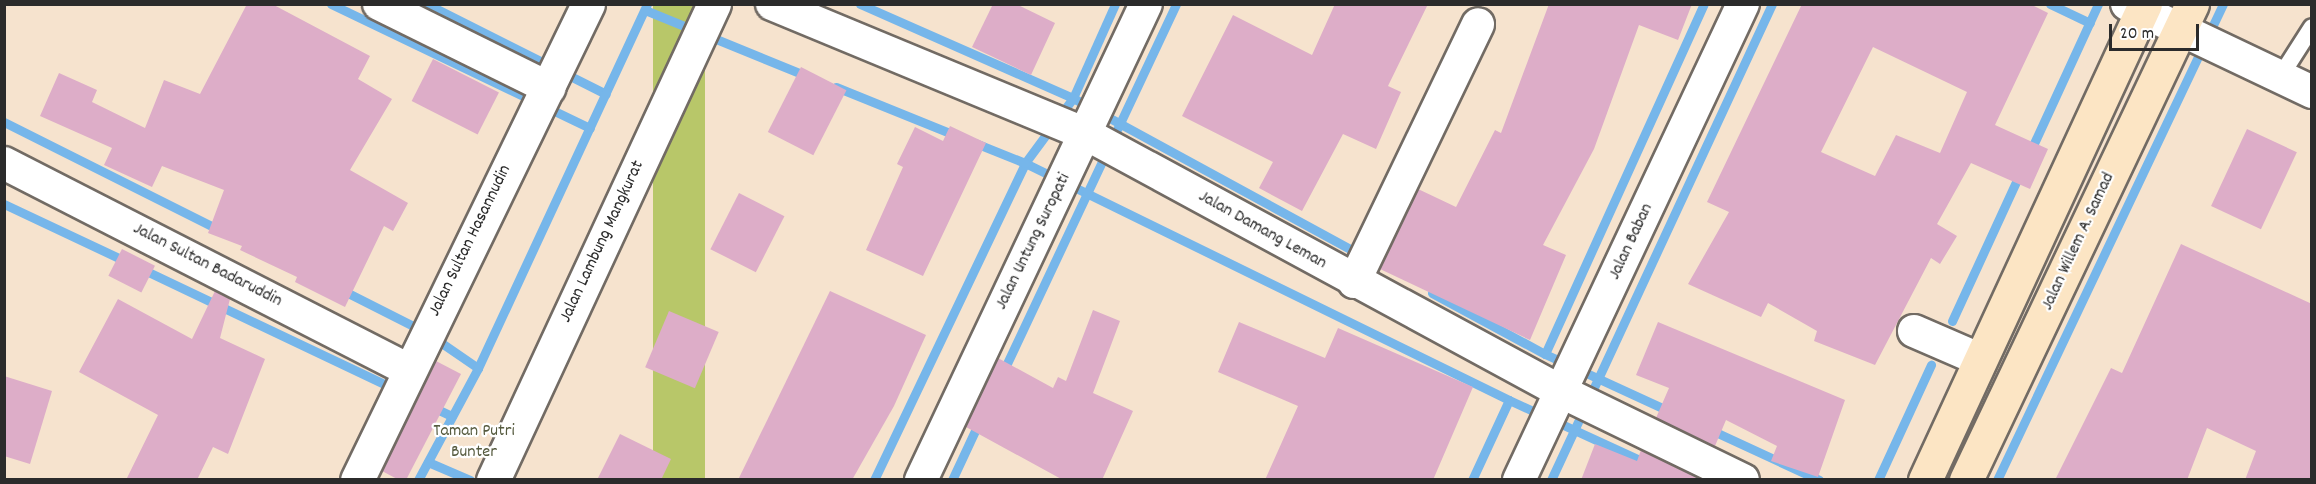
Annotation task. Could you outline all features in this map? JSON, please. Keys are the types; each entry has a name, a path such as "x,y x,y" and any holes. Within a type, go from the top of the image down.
{"main road":[{"path":"1925,480 2138,7"},
{"name":"Jalan Willem A. Samad","path":"1966,480 2186,17"}],"street":[{"path":"379,4 549,88"},
{"name":"Jalan Sultan Hasannudin","path":"357,480 588,4"},
{"name":"Jalan Lambung Mangkurat","path":"493,480 714,4"},
{"name":"Jalan Damang Leman","path":"772,4 1086,134 1354,282 1569,375 1743,480"},
{"name":"Jalan Untung Suropati","path":"921,480 1146,4"},
{"name":"Jalan Baban","path":"1519,480 1743,4"},
{"path":"2138,7 2186,17 2280,77 2312,92"},
{"path":"1354,282 1478,24"},
{"name":"Jalan Sultan Badaruddin","path":"4,163 410,370"},
{"path":"1914,331 1981,360"}],"lane":[{"path":"2280,77 2312,27"}],"green space":[{"path":"653,5 705,5 705,480 653,480"}],"building":[{"path":"247,4 272,4 370,56 358,79 392,99 350,170 408,203 393,231 384,226 345,307 295,282 297,277 240,250 242,246 208,233 224,190 162,166 152,187 104,165 112,148 40,116 59,73 97,90 92,102 145,128 164,80 200,94"},
{"path":"993,4 1016,4 1055,23 1031,75 972,47"},
{"path":"1335,4 1428,4 1388,86 1401,92 1376,149 1343,134 1302,211 1259,188 1273,162 1182,116 1233,15 1312,55"},
{"path":"1549,4 1692,4 1678,40 1639,25 1594,149 1543,245 1566,255 1530,340 1380,269 1418,189 1456,207 1495,130 1501,133"},
{"path":"1802,4 2030,4 2048,13 1995,125 2048,149 2030,189 1971,163 1937,224 1957,236 1940,264 1931,258 1875,365 1814,341 1817,331 1768,303 1761,317 1688,284 1729,212 1707,202","holes":["1873,47 1967,92 1940,153 1896,135 1875,176 1821,152"]},
{"path":"433,59 499,93 478,134 412,101"},
{"path":"801,67 846,90 813,155 768,132"},
{"path":"950,126 986,143 923,276 866,250 903,167 897,164 915,127 943,141"},
{"path":"2247,129 2297,152 2261,229 2211,206"},
{"path":"739,193 784,216 756,272 710,249"},
{"path":"2181,244 2312,304 2312,480 2245,480 2256,451 2207,428 2187,480 2055,480 2111,368 2122,373"},
{"path":"122,249 155,266 141,293 108,276"},
{"path":"215,291 230,299 220,338 265,359 228,454 213,447 197,480 126,480 158,415 79,372 118,299 192,339"},
{"path":"830,291 926,335 894,406 852,480 738,480"},
{"path":"1093,310 1120,321 1093,393 1133,411 1102,480 1063,480 966,427 998,358 1053,388 1058,377 1066,381"},
{"path":"669,311 719,332 695,388 645,367"},
{"path":"1239,322 1325,358 1338,328 1473,387 1433,480 1265,480 1298,406 1218,372"},
{"path":"1658,322 1845,400 1818,477 1771,461 1777,446 1726,420 1715,446 1656,418 1669,388 1636,375"},
{"path":"436,361 461,374 406,480 399,480 382,471"},
{"path":"4,376 52,391 30,464 4,456"},
{"path":"620,434 671,459 661,480 597,480"},
{"path":"1595,444 1637,461 1641,450 1700,479 1581,480"}],"waterway":[{"path":"331,4 590,128"},
{"path":"427,4 606,94"},
{"path":"418,480 478,368 647,4"},
{"path":"860,4 1073,98 1115,4"},
{"path":"1002,374 1176,4"},
{"path":"1432,293 1545,354 1704,4"},
{"path":"1551,480 1772,4"},
{"path":"2050,4 2090,23"},
{"path":"2030,152 2098,4"},
{"path":"1997,480 2223,4"},
{"path":"645,10 809,77"},
{"path":"836,87 957,136"},
{"path":"1361,255 1073,98 1025,163 1509,400 1472,480"},
{"path":"4,122 220,230"},
{"path":"874,480 1025,163 975,143"},
{"path":"1952,321 2020,173"},
{"path":"4,204 127,262"},
{"path":"142,269 452,416"},
{"path":"340,289 427,333 478,368"},
{"path":"1545,354 1671,412"},
{"path":"1878,480 1931,365"},
{"path":"1509,400 1648,464"},
{"path":"952,480 979,422"},
{"path":"1711,430 1819,480"},
{"path":"428,462 470,480"}],"park label":[{"name":"Taman Putri Bunter","path":"474,443"}]}
